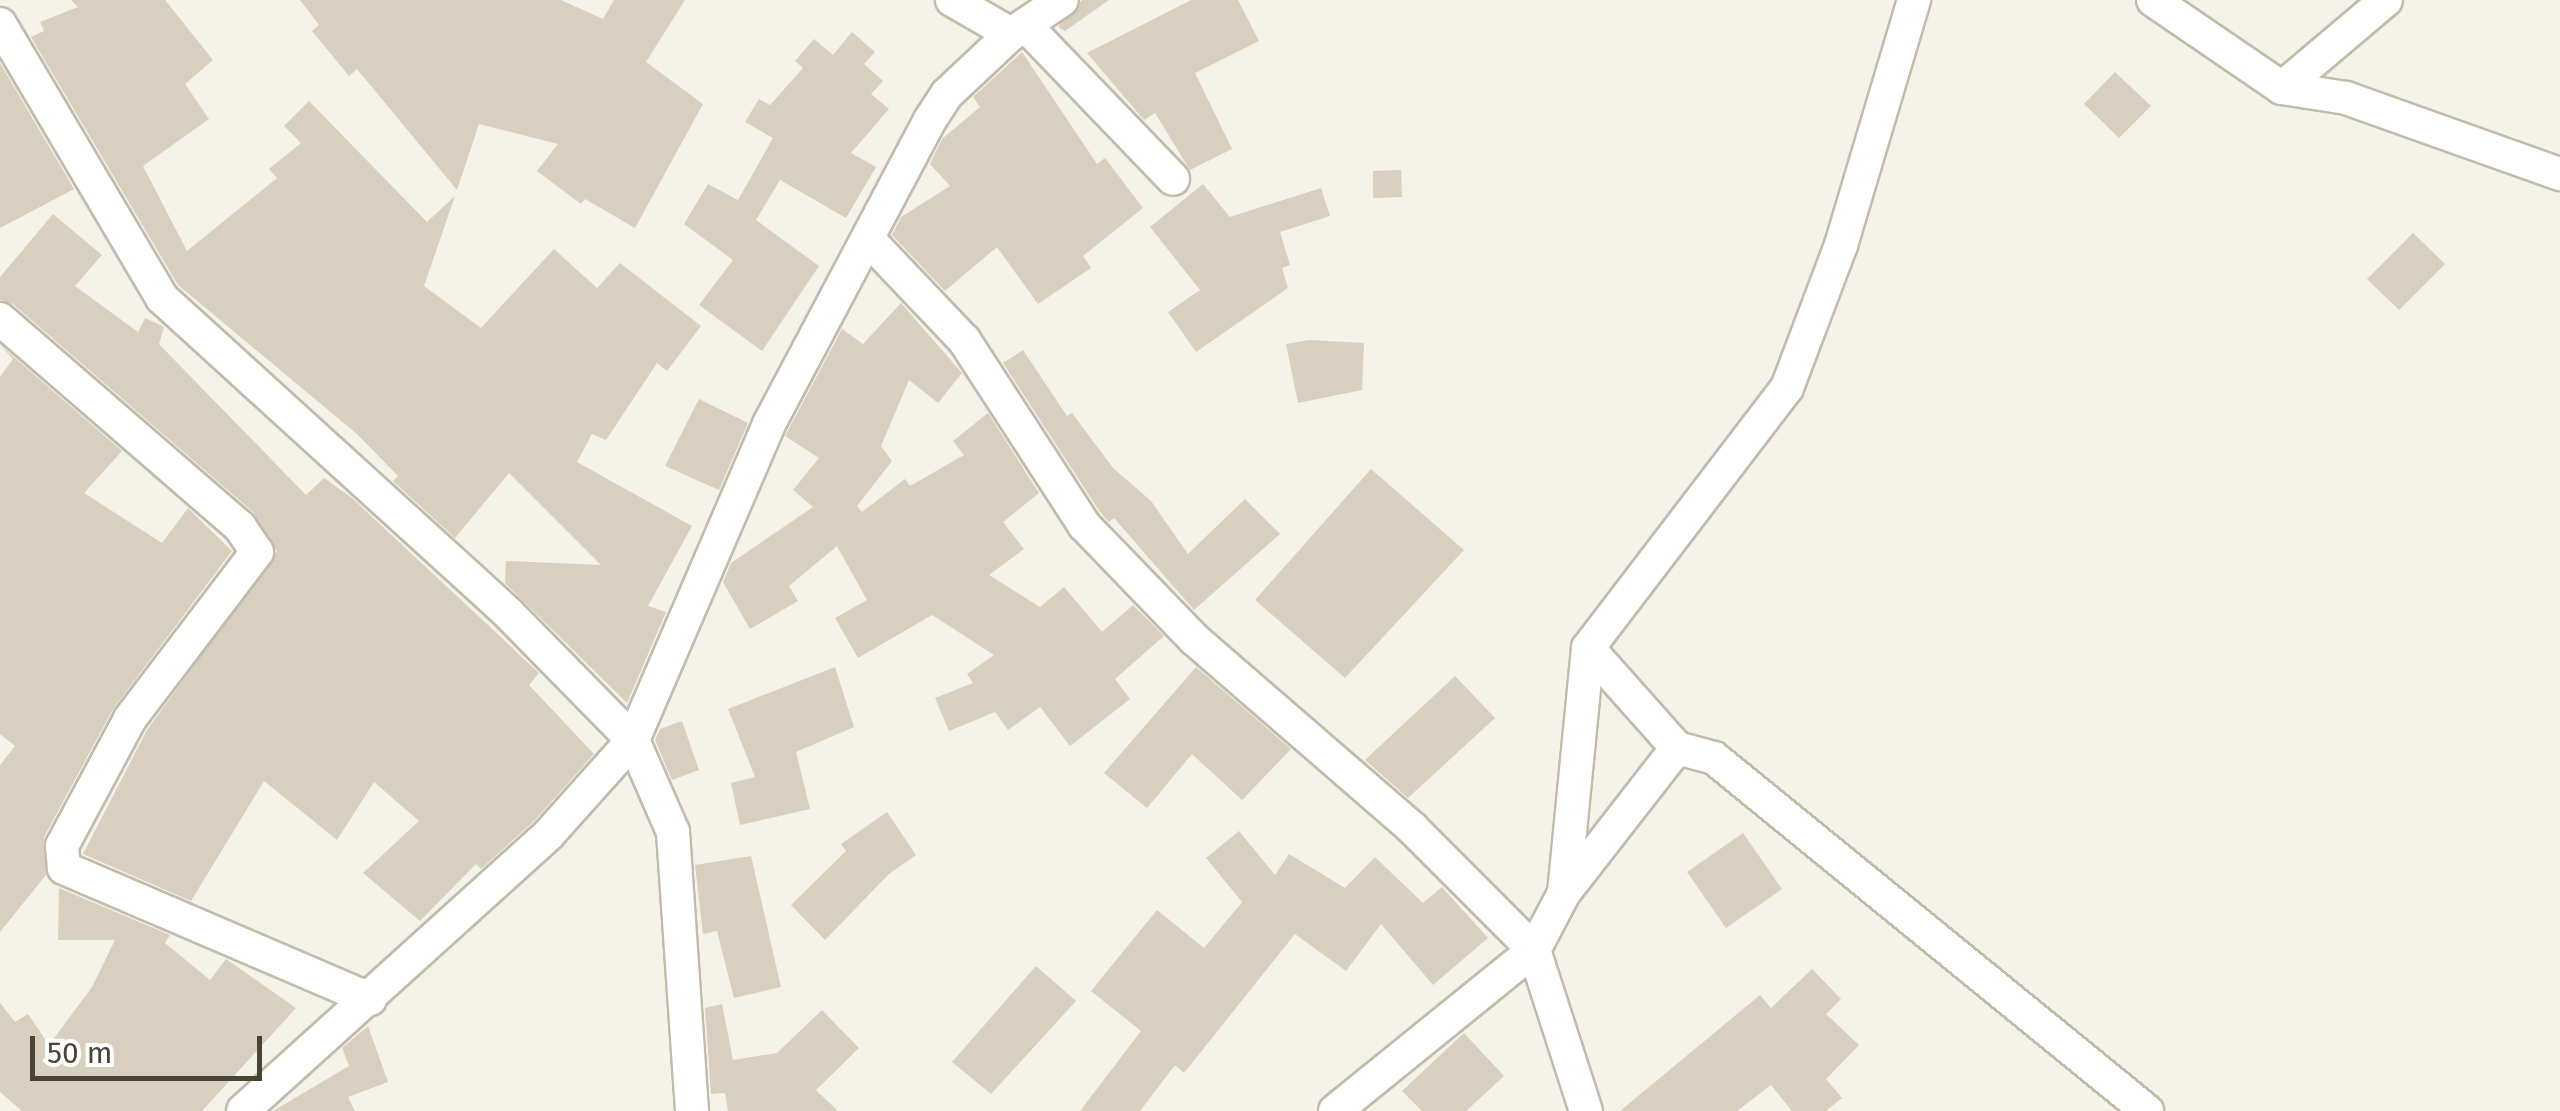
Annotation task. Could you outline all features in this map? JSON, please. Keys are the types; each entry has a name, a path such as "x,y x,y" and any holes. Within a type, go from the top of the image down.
{"street":[{"path":"952,0 1019,30 1173,179"},
{"path":"243,1111 548,835 633,740 770,424 947,94 1019,30 1062,0"},
{"path":"1564,893 1588,648 1787,388 1812,333 1914,0"},
{"path":"2153,0 2282,88 2346,98 2560,174"},
{"path":"2282,88 2386,0"},
{"path":"0,24 162,298 508,613 633,740 673,832 692,1111"},
{"path":"870,240 964,340 1084,525 1194,638 1412,828 1534,950 1586,1111"},
{"path":"0,319 240,527 257,552 130,719 62,846 64,868 370,999"},
{"path":"1588,648 1677,748 1714,758 2147,1111"},
{"path":"1335,1111 1534,950 1564,893 1677,748"}],"building":[{"path":"71,0 165,0 213,60 185,84 209,119 143,166 187,251 277,178 269,169 301,143 284,126 309,101 427,222 455,196 424,286 481,328 554,249 597,288 620,263 701,326 667,371 657,363 606,440 592,434 577,462 692,526 648,606 666,612 627,703 505,583 506,561 601,565 509,473 455,538 393,481 398,476 357,434 178,285 31,37 44,31 40,22 78,7"},
{"path":"300,0 561,0 603,19 614,0 685,0 646,62 703,104 635,228 585,199 581,204 537,171 558,144 479,124 457,190 357,69 349,76 312,31 319,25"},
{"path":"1082,0 1109,0 1065,31 1058,27"},
{"path":"1191,0 1238,0 1259,41 1195,73 1232,149 1190,170 1155,113 1144,120 1087,53"},
{"path":"852,32 875,52 864,64 883,81 871,94 889,109 851,153 876,167 846,218 780,180 756,220 819,266 762,351 699,305 733,260 684,224 708,184 738,200 773,138 745,122 759,99 770,105 803,68 795,61 814,39 833,55"},
{"path":"1022,52 1097,164 1105,158 1143,208 1083,256 1091,268 1038,304 997,247 945,291 892,235 901,217 950,186 930,164 942,139 980,107 973,97"},
{"path":"0,63 74,189 0,228"},
{"path":"2115,72 2151,106 2119,138 2084,104"},
{"path":"1401,170 1402,197 1373,198 1373,171"},
{"path":"1203,184 1230,217 1321,188 1330,216 1280,232 1290,265 1282,268 1288,288 1196,352 1168,312 1200,290 1150,227"},
{"path":"53,214 102,255 75,286 138,332 145,318 164,327 159,344 306,495 324,478 352,498 539,673 529,685 594,754 534,821 481,869 476,864 420,921 363,873 419,821 374,782 337,840 264,781 191,901 83,854 147,730 277,551 253,512 13,304 0,300 0,277"},
{"path":"2413,233 2445,264 2399,310 2367,279"},
{"path":"901,303 962,373 938,403 909,380 881,446 892,461 857,506 862,512 905,479 910,486 964,455 953,441 988,413 1039,493 1003,522 1024,549 989,575 1040,607 1064,587 1102,632 1133,605 1164,636 1115,679 1130,699 1070,746 1040,707 1008,730 995,712 949,731 935,698 973,683 967,674 994,655 932,615 858,658 835,618 867,600 837,546 789,586 798,601 750,629 723,582 731,563 813,507 793,490 819,458 785,436 842,329 863,344"},
{"path":"1309,340 1364,343 1362,390 1298,403 1286,344"},
{"path":"0,345 122,451 84,493 162,543 188,508 232,551 113,709 44,837 46,875 0,932 0,765 15,746 0,734 0,377 13,359"},
{"path":"1023,350 1067,416 1072,413 1113,468 1151,501 1188,554 1245,499 1280,534 1194,610 1114,518 1109,522 1100,512 1003,363"},
{"path":"699,399 748,423 719,490 665,466"},
{"path":"1371,469 1464,550 1345,678 1255,600"},
{"path":"835,667 854,727 796,752 810,809 740,825 731,783 755,777 728,709"},
{"path":"1196,667 1291,749 1242,800 1192,754 1147,808 1104,773"},
{"path":"1455,676 1495,718 1408,798 1365,760"},
{"path":"682,721 699,770 672,780 655,740 660,729"},
{"path":"887,812 916,855 889,874 825,940 791,905 846,851 841,844"},
{"path":"1239,831 1275,875 1289,854 1345,888 1375,857 1423,903 1442,887 1488,938 1433,985 1381,924 1346,971 1295,934 1184,1073 1175,1065 1140,1111 1080,1111 1141,1031 1091,991 1157,910 1204,948 1242,902 1206,858"},
{"path":"1743,833 1782,889 1726,928 1687,872"},
{"path":"751,856 781,987 734,998 717,931 703,934 695,865"},
{"path":"59,888 170,935 165,943 210,980 226,959 296,1008 202,1111 22,1111 0,1092 0,1003 15,1022 28,1014 49,1045 92,987 115,940 58,940"},
{"path":"1036,966 1076,1001 991,1094 952,1062"},
{"path":"1812,969 1841,999 1826,1014 1859,1045 1826,1079 1842,1098 1826,1111 1792,1111 1771,1085 1737,1111 1620,1111 1760,995 1771,1008"},
{"path":"722,1004 733,1060 777,1053 822,1010 859,1048 816,1090 838,1111 728,1111 725,1093 711,1094 705,1008"},
{"path":"368,1026 388,1082 348,1097 355,1111 273,1111 349,1066 342,1048"},
{"path":"1464,1033 1504,1076 1466,1111 1422,1111 1402,1091"}]}
